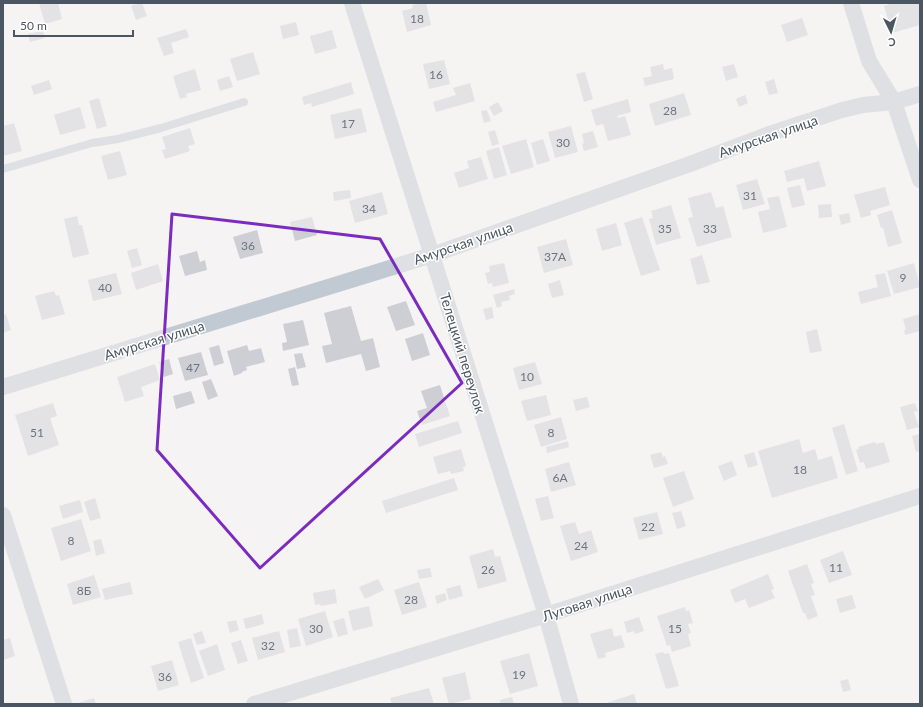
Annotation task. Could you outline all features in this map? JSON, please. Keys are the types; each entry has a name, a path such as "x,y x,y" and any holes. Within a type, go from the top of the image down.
{"street":[{"name":"Телецкий переулок","path":"352,3 546,615 571,704"},
{"path":"852,3 869,60 894,102 920,180"},
{"name":"Амурская улица","path":"3,387 432,255 690,164 772,133 856,107 894,102 920,94"},
{"name":"Луговая улица","path":"254,704 546,615 920,496"},
{"path":"3,515 64,704"}],"lane":[{"path":"3,169 92,143 118,139 161,128 244,102"}],"highlighted area":[{"path":"172,214 380,239 462,383 260,568 157,450"}],"building":[{"path":"39,3 58,3 62,19 45,24"},
{"path":"142,3 147,16 136,20 131,6"},
{"path":"426,3 431,25 407,32 402,11 413,8 412,5"},
{"path":"893,3 920,3 920,25 892,33 884,6"},
{"path":"802,18 808,35 787,42 781,25"},
{"path":"296,22 299,35 283,39 280,26"},
{"path":"186,29 189,37 171,43 174,53 164,56 157,38"},
{"path":"332,30 337,48 315,54 310,36"},
{"path":"43,31 45,38 30,42 28,34"},
{"path":"253,52 260,74 237,81 230,59"},
{"path":"444,60 450,84 429,89 423,64"},
{"path":"663,64 664,70 672,68 674,79 645,86 643,78 652,76 650,67"},
{"path":"734,64 738,77 726,81 722,67"},
{"path":"195,69 201,90 186,94 187,97 180,99 173,76"},
{"path":"585,72 593,99 584,102 576,74"},
{"path":"229,76 233,87 220,91 217,80"},
{"path":"774,79 778,93 769,95 765,82"},
{"path":"49,80 52,89 34,95 31,86"},
{"path":"351,82 354,94 312,107 311,103 304,105 302,97"},
{"path":"470,83 475,101 436,112 433,102 456,95 453,88"},
{"path":"684,93 691,115 655,126 649,104"},
{"path":"745,95 748,103 739,107 736,99"},
{"path":"99,98 107,126 97,129 89,101"},
{"path":"628,99 631,112 617,116 618,118 625,116 631,135 608,141 603,124 596,126 591,110"},
{"path":"498,102 503,111 494,116 489,107"},
{"path":"80,107 86,128 60,135 54,115"},
{"path":"361,108 367,132 335,139 330,115"},
{"path":"487,110 491,121 484,123 481,111"},
{"path":"14,123 22,151 3,156 3,126"},
{"path":"571,126 578,152 555,158 548,132"},
{"path":"190,128 195,144 188,146 190,151 165,159 162,150 166,149 162,137"},
{"path":"495,130 499,144 492,146 488,132"},
{"path":"593,131 598,147 584,151 582,134"},
{"path":"526,139 534,167 511,174 502,146"},
{"path":"543,139 550,161 537,165 531,143"},
{"path":"499,147 507,175 494,179 486,151"},
{"path":"120,151 127,175 108,180 101,156"},
{"path":"481,157 488,179 459,188 454,173 469,168 467,161"},
{"path":"819,161 826,186 807,191 804,178 787,182 784,171"},
{"path":"757,179 765,204 743,210 736,185"},
{"path":"800,185 805,205 792,208 787,188"},
{"path":"885,187 890,205 870,211 871,215 861,218 854,195"},
{"path":"350,190 351,198 334,201 333,192"},
{"path":"382,192 388,214 355,223 349,201"},
{"path":"711,192 716,208 723,206 732,237 697,247 688,218 693,217 688,198"},
{"path":"779,196 787,227 763,233 758,212 770,209 767,198"},
{"path":"831,204 832,217 819,218 818,205"},
{"path":"671,205 681,238 656,245 649,219 653,218 651,211"},
{"path":"892,210 902,243 888,247 883,228 881,228 877,215"},
{"path":"849,213 851,222 841,225 839,215"},
{"path":"77,216 79,225 82,225 89,254 73,258 64,219"},
{"path":"312,217 317,235 295,241 290,222"},
{"path":"642,217 660,270 641,276 624,223"},
{"path":"616,223 622,245 602,251 596,229"},
{"path":"257,230 263,253 240,259 233,237"},
{"path":"566,239 573,265 544,273 537,247"},
{"path":"137,248 142,265 132,268 127,251"},
{"path":"197,251 200,262 205,260 207,270 185,276 179,256"},
{"path":"702,255 710,282 697,285 690,259"},
{"path":"504,263 509,283 493,287 492,283 488,284 485,273 490,272 489,266"},
{"path":"914,263 920,287 894,294 887,271"},
{"path":"158,264 163,281 136,290 131,273"},
{"path":"116,273 122,294 93,301 88,280"},
{"path":"885,273 891,296 861,304 858,292 878,287 875,275"},
{"path":"560,280 564,295 552,298 548,284"},
{"path":"514,289 515,294 509,296 510,300 501,302 502,306 497,308 493,295"},
{"path":"54,291 56,296 59,295 65,314 42,320 35,296"},
{"path":"406,301 415,325 396,331 387,307"},
{"path":"351,306 361,341 373,338 380,367 366,371 361,354 326,363 322,346 332,344 324,313"},
{"path":"492,307 494,318 486,320 483,309"},
{"path":"6,314 11,330 3,333 3,315"},
{"path":"920,314 920,331 905,335 904,330 906,330 903,319"},
{"path":"303,320 309,345 283,351 282,343 287,342 283,324"},
{"path":"817,329 822,351 810,353 806,332"},
{"path":"423,333 430,355 412,361 405,339"},
{"path":"219,345 224,363 214,366 209,348"},
{"path":"247,345 249,351 261,348 265,362 246,367 247,370 234,376 227,351"},
{"path":"201,352 208,375 185,381 178,358"},
{"path":"302,353 306,367 297,369 294,354"},
{"path":"169,359 173,374 164,377 159,362"},
{"path":"535,362 542,384 519,390 513,368"},
{"path":"155,364 160,380 141,387 144,396 125,402 117,377"},
{"path":"295,367 299,385 292,386 288,369"},
{"path":"211,379 218,396 208,400 202,382"},
{"path":"440,385 450,416 422,425 417,411 427,408 421,391"},
{"path":"191,391 195,403 176,409 173,396"},
{"path":"546,395 551,415 527,421 521,401"},
{"path":"587,397 590,407 576,411 573,400"},
{"path":"53,403 57,416 50,418 59,445 28,456 15,415"},
{"path":"915,403 918,411 914,412 919,427 907,430 900,407"},
{"path":"561,417 567,439 541,447 534,425"},
{"path":"458,421 462,433 419,447 415,434"},
{"path":"844,424 858,471 846,475 832,428"},
{"path":"920,434 920,451 916,452 912,436"},
{"path":"799,439 803,453 815,449 818,460 832,456 838,478 772,498 758,451"},
{"path":"568,441 569,447 547,453 546,447"},
{"path":"875,442 876,444 884,442 890,462 866,469 864,462 860,463 856,450 859,449 858,447"},
{"path":"461,449 466,466 463,467 464,471 451,474 450,471 438,474 433,457"},
{"path":"661,452 663,457 665,456 668,464 654,468 650,455"},
{"path":"754,452 758,465 748,468 744,455"},
{"path":"732,461 737,475 724,481 718,466"},
{"path":"569,462 576,485 551,492 545,469"},
{"path":"684,471 694,499 673,507 663,478"},
{"path":"454,478 458,490 386,513 382,501"},
{"path":"548,496 554,518 541,521 535,499"},
{"path":"95,498 101,518 90,521 84,502"},
{"path":"80,500 83,512 63,519 59,506"},
{"path":"681,511 686,526 677,529 672,513"},
{"path":"657,512 663,534 639,540 633,518"},
{"path":"81,519 91,551 61,561 51,528"},
{"path":"575,522 579,534 591,530 598,552 571,561 560,526"},
{"path":"101,539 105,553 96,556 93,541"},
{"path":"493,549 495,557 500,556 507,581 478,589 469,556"},
{"path":"843,551 852,575 829,583 820,560"},
{"path":"807,564 814,583 811,584 815,595 811,596 818,616 808,620 805,613 803,613 788,571"},
{"path":"430,568 432,577 419,579 417,570"},
{"path":"768,574 774,589 771,590 775,598 749,608 745,599 735,603 730,590"},
{"path":"94,575 101,597 73,605 67,584"},
{"path":"378,579 384,590 365,599 359,587"},
{"path":"130,582 133,594 105,600 102,589"},
{"path":"419,582 427,607 402,615 394,590"},
{"path":"460,585 463,596 449,600 446,589"},
{"path":"335,589 337,603 321,606 320,604 315,605 313,593"},
{"path":"445,593 447,600 437,604 435,596"},
{"path":"852,595 856,608 840,613 836,599"},
{"path":"369,606 373,626 353,631 348,611"},
{"path":"685,607 686,611 689,610 693,623 688,624 691,633 688,634 691,646 672,652 670,645 667,646 657,616"},
{"path":"325,611 333,637 306,646 298,619"},
{"path":"262,614 264,624 246,629 243,619"},
{"path":"639,617 644,631 635,634 634,631 627,633 624,622"},
{"path":"344,618 348,634 338,637 333,621"},
{"path":"236,620 239,630 230,633 227,622"},
{"path":"297,628 301,646 290,648 287,630"},
{"path":"612,628 614,637 621,635 625,647 605,653 606,657 598,659 590,634"},
{"path":"202,631 206,643 197,645 193,634"},
{"path":"279,631 285,652 258,660 252,638"},
{"path":"10,638 15,656 3,660 3,640"},
{"path":"191,638 204,678 191,683 178,642"},
{"path":"241,640 248,661 238,664 231,643"},
{"path":"217,644 225,670 208,676 199,651"},
{"path":"663,652 664,654 669,653 679,686 666,689 655,654"},
{"path":"529,653 538,686 510,694 500,661"},
{"path":"172,660 179,685 158,691 151,666"},
{"path":"465,672 471,699 449,704 442,678"},
{"path":"848,679 851,690 843,692 840,681"},
{"path":"429,688 434,704 392,704 390,698"},
{"path":"634,694 637,704 603,704"},
{"path":"512,697 514,704 501,704 500,700"},
{"path":"94,698 96,704 75,704"}]}
